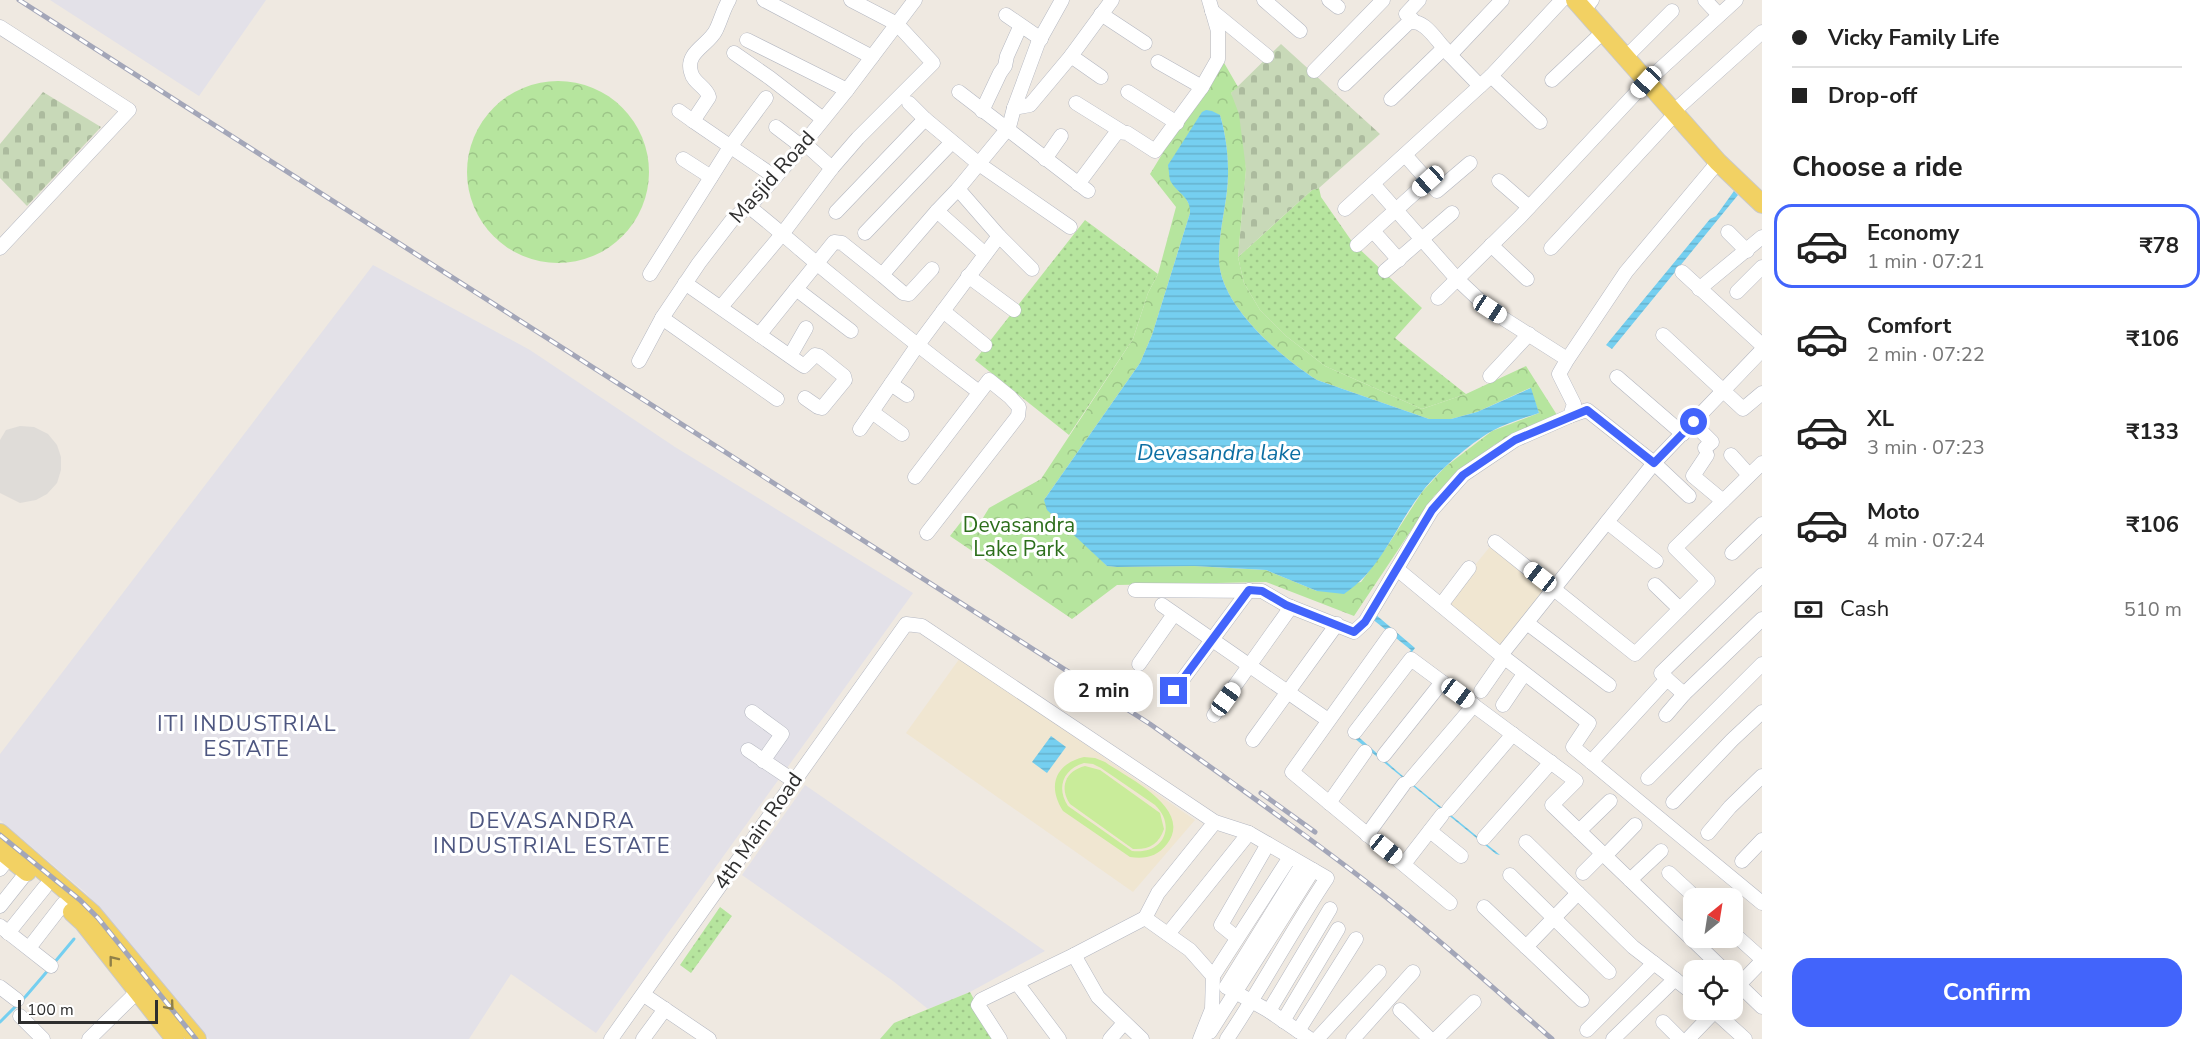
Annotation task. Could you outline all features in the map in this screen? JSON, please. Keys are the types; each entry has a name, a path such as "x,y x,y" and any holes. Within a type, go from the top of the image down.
{"main road":[{"path":"1584,3 1603,32 1646,82 1718,162 1761,200"},
{"path":"0,833 92,913 176,1039"},
{"path":"3,859 27,872 83,922 136,982 197,1039"}],"street":[{"path":"693,121 709,98 708,92 693,79 690,69 692,59 697,50 716,30 720,15 729,0"},
{"path":"765,0 872,57"},
{"path":"721,307 858,138 933,63 897,24 850,0"},
{"name":"Masjid Road","path":"639,361 662,318 685,283 732,220 748,206 803,145 915,0"},
{"path":"882,275 958,189 1006,130 1041,39 1062,0"},
{"path":"1014,108 1030,105 1071,56 1112,0"},
{"path":"1314,71 1383,0"},
{"path":"1419,0 1406,14 1419,22 1480,86"},
{"path":"1391,99 1447,52 1502,0"},
{"path":"1345,210 1491,76 1562,0"},
{"path":"1705,0 1719,15"},
{"path":"1438,298 1529,207 1646,82 1736,0"},
{"path":"1267,1 1300,31"},
{"path":"1211,5 1267,56"},
{"path":"1076,103 1155,152 1202,87 1218,59 1218,31 1211,5"},
{"path":"1625,58 1672,11"},
{"path":"1101,14 1145,43"},
{"path":"1006,15 1020,27 1041,39"},
{"path":"1345,84 1413,20"},
{"path":"0,27 129,110 0,248"},
{"path":"982,111 1005,66 1020,27"},
{"path":"1551,80 1603,32"},
{"path":"1551,248 1674,113 1762,32"},
{"path":"747,40 847,90"},
{"path":"734,53 823,119"},
{"path":"1071,56 1101,77"},
{"path":"1158,62 1202,87"},
{"path":"1491,76 1540,122"},
{"path":"959,92 1083,188 1117,132 1121,131"},
{"path":"1128,92 1177,123"},
{"path":"650,274 730,147 766,98"},
{"path":"909,104 979,164 1070,227"},
{"path":"679,111 775,177"},
{"path":"836,212 925,119"},
{"path":"776,128 803,145 832,168"},
{"path":"1045,159 1061,136"},
{"path":"865,233 952,142"},
{"path":"1405,155 1437,191 1470,163"},
{"path":"683,159 711,177"},
{"path":"1570,416 1574,404 1559,374 1626,272 1718,162"},
{"path":"1357,245 1428,181"},
{"path":"1499,181 1529,207"},
{"path":"1373,184 1457,279 1490,309 1568,359"},
{"path":"958,189 999,236 1032,269"},
{"path":"748,206 917,346 979,392"},
{"path":"937,211 985,254"},
{"path":"1385,271 1452,213"},
{"path":"1373,231 1399,260"},
{"path":"1728,232 1747,251"},
{"path":"860,429 917,346 999,236"},
{"path":"1699,289 1762,237"},
{"path":"759,335 834,242 838,241 903,292 909,294 932,269"},
{"path":"1491,245 1527,279"},
{"path":"1737,292 1762,267"},
{"path":"1682,272 1762,345"},
{"path":"968,276 1014,310"},
{"path":"685,283 804,366 815,355 844,376 845,380 822,408 805,398"},
{"path":"796,289 851,331"},
{"path":"943,311 985,345"},
{"path":"662,318 777,399"},
{"path":"790,356 806,328"},
{"path":"1490,376 1529,334"},
{"path":"1663,335 1743,409 1762,393"},
{"path":"1481,691 1527,623 1654,463 1762,350"},
{"path":"1617,377 1683,434"},
{"path":"915,477 988,380 1019,407 1018,416 927,533"},
{"path":"891,384 907,395"},
{"path":"1135,590 1262,591 1291,607 1354,632 1365,622 1432,510 1463,475 1515,440 1587,410 1654,463 1689,496"},
{"path":"872,412 902,434"},
{"path":"1693,423 1712,442 1693,476 1723,501"},
{"path":"1731,455 1749,475"},
{"path":"1495,542 1635,654 1708,581 1675,548 1762,464"},
{"path":"1607,522 1656,561"},
{"path":"1732,554 1762,524"},
{"path":"1441,604 1469,568"},
{"path":"1397,569 1524,674 1589,723 1573,747 1484,838"},
{"path":"1684,694 1660,673 1762,575"},
{"path":"1655,585 1680,609"},
{"path":"1174,691 1249,590"},
{"path":"1162,605 1328,720"},
{"path":"1214,715 1291,607"},
{"path":"1139,664 1174,614"},
{"path":"1666,715 1684,694 1762,619"},
{"path":"1527,623 1609,685"},
{"name":"4th Main Road","path":"611,1039 906,624 922,626 1215,822"},
{"path":"1253,740 1336,624"},
{"path":"1390,635 1292,772 1450,903"},
{"path":"1356,732 1411,659 1576,781 1552,805 1714,960"},
{"path":"1648,778 1762,664"},
{"path":"1503,705 1524,674"},
{"path":"1591,762 1667,679"},
{"path":"1384,755 1442,682"},
{"path":"1368,835 1407,782 1474,705"},
{"path":"753,712 782,734 763,760"},
{"path":"1673,802 1762,712"},
{"path":"1600,729 1611,738"},
{"path":"1404,864 1513,734"},
{"path":"1573,747 1762,903"},
{"path":"748,750 794,781"},
{"path":"1329,803 1365,752"},
{"path":"1708,833 1730,807 1762,776"},
{"path":"1579,831 1610,801"},
{"path":"1000,1039 978,1005 979,1002 1074,956 1145,918 1165,884 1215,822 1249,833 1327,878 1304,912 1253,1001 1227,1039"},
{"path":"1583,873 1635,825"},
{"path":"1430,831 1461,856"},
{"path":"1168,934 1249,833"},
{"path":"1742,861 1762,840"},
{"path":"1526,842 1633,947 1683,985"},
{"path":"1237,938 1221,925 1268,844"},
{"path":"1630,880 1661,850"},
{"path":"1208,1036 1213,976 1290,856"},
{"path":"1308,868 1226,987 1253,1001 1304,1035 1356,939"},
{"path":"0,906 27,872"},
{"path":"1669,873 1685,888"},
{"path":"1510,875 1609,972"},
{"path":"45,887 4,929 51,966"},
{"path":"1526,947 1578,893"},
{"path":"1287,899 1304,912"},
{"path":"28,948 63,904"},
{"path":"1484,907 1581,1000"},
{"path":"1269,1011 1330,909"},
{"path":"1145,918 1190,950 1213,976"},
{"path":"1283,1021 1338,929"},
{"path":"1743,942 1762,960 1743,978"},
{"path":"1074,956 1098,997 1142,1039"},
{"path":"1587,1030 1654,963"},
{"path":"1317,1039 1380,972"},
{"path":"1353,1039 1413,972"},
{"path":"1613,1039 1675,979"},
{"path":"89,1039 136,982"},
{"path":"1017,983 1059,1039"},
{"path":"0,987 17,1000"},
{"path":"1743,992 1762,1007"},
{"path":"1208,1036 1236,993"},
{"path":"644,994 710,1039"},
{"path":"1436,1039 1474,1002"},
{"path":"643,1039 665,1009"},
{"path":"1400,1010 1430,1039"},
{"path":"20,1016 43,1039"},
{"path":"1688,1039 1705,1020"},
{"path":"1725,1020 1745,1039"},
{"path":"1663,1022 1680,1039"},
{"path":"1110,1039 1124,1023"}],"shaded area":[{"path":"50,0 266,0 199,96"},
{"path":"373,265 530,350 675,447 913,593 596,1033 511,974 469,1039 209,1039 86,893 0,820 0,754"},
{"path":"20,426 34,427 48,434 57,445 61,457 61,470 57,483 47,494 36,500 20,503 0,493 0,440 6,430"},
{"path":"1493,543 1550,590 1501,649 1444,603"},
{"path":"960,658 1195,820 1133,892 906,733"},
{"path":"805,785 1045,951 970,992 928,1009 893,981 742,875"}],"green space":[{"path":"1281,44 1380,134 1319,188 1312,190 1238,257 1246,169 1231,93"},
{"name":"Devasandra Lake Park","path":"1223,61 1238,87 1231,93 1239,114 1246,169 1238,257 1244,283 1260,310 1286,336 1325,366 1422,409 1466,394 1526,366 1557,415 1494,445 1434,496 1354,616 1266,582 1117,585 1072,619 950,536 964,518 978,526 989,508 1041,479 1133,339 1148,293 1158,274 1176,207 1150,174 1212,72","holes":["1220,115 1226,142 1228,169 1219,249 1222,277 1241,312 1270,344 1317,380 1429,419 1451,419 1477,412 1530,388 1539,413 1492,431 1445,467 1422,492 1361,582 1317,591 1266,570 1194,566 1107,566 1044,500 1140,363 1152,335 1190,213 1190,206 1184,195"]},
{"path":"558,81 593,88 609,96 622,108 634,121 642,137 649,172 642,207 634,223 622,236 609,248 593,256 558,263 523,256 507,248 494,236 482,223 474,207 467,172 474,137 482,121 494,108 507,96 523,88"},
{"path":"43,92 101,127 27,206 0,178 0,144"},
{"path":"1319,188 1321,197 1353,243 1422,308 1395,338 1466,394 1422,409 1325,366 1286,336 1260,310 1244,283 1238,257 1312,190"},
{"path":"1085,220 1158,274 1148,293 1133,339 1069,435 975,360"},
{"path":"1084,757 1105,762 1155,796 1172,819 1173,831 1167,844 1159,852 1150,856 1130,857 1063,811 1055,793 1055,785 1060,771 1074,760","holes":["1084,763 1093,764 1155,805 1162,813 1166,830 1159,844 1143,851 1132,851 1068,806 1062,793 1067,774"]},
{"path":"1085,766 1100,770 1160,813 1164,829 1153,845 1133,849 1070,804 1065,792 1066,781 1078,768"},
{"path":"720,907 732,916 691,973 680,965"},
{"path":"970,992 995,1039 880,1039 894,1023"}],"water":[{"name":"Devasandra lake","path":"1206,110 1220,115 1227,149 1228,180 1219,249 1222,277 1241,312 1270,344 1317,380 1429,419 1451,419 1477,412 1531,388 1539,413 1492,431 1464,450 1445,467 1412,505 1378,560 1357,584 1344,594 1317,591 1266,570 1194,566 1107,566 1047,510 1044,500 1140,363 1152,335 1190,213 1188,202 1170,180 1168,165 1202,112"},
{"path":"1734,191 1738,195 1612,349 1606,345 1710,219 1716,216"},
{"path":"1375,614 1415,648 1353,732 1500,855 1348,733 1359,719 1358,716 1411,650 1371,618"},
{"path":"1051,736 1066,747 1047,773 1032,762"}],"waterway":[{"path":"54,963 74,939"},
{"path":"0,1022 50,968"}],"railway":[{"path":"19,0 1150,724 1285,820 1364,880 1436,938 1552,1039"},
{"path":"1261,793 1315,832"},
{"path":"0,835 80,900 98,918 196,1039"}],"district":[{"name":"ITI INDUSTRIAL ESTATE","path":"247,736"},
{"name":"DEVASANDRA INDUSTRIAL ESTATE","path":"552,832"}],"route":[{"path":"1174,691 1249,590 1262,591 1286,605 1354,632 1365,622 1432,510 1463,475 1515,440 1587,410 1654,463 1694,422"}]}
